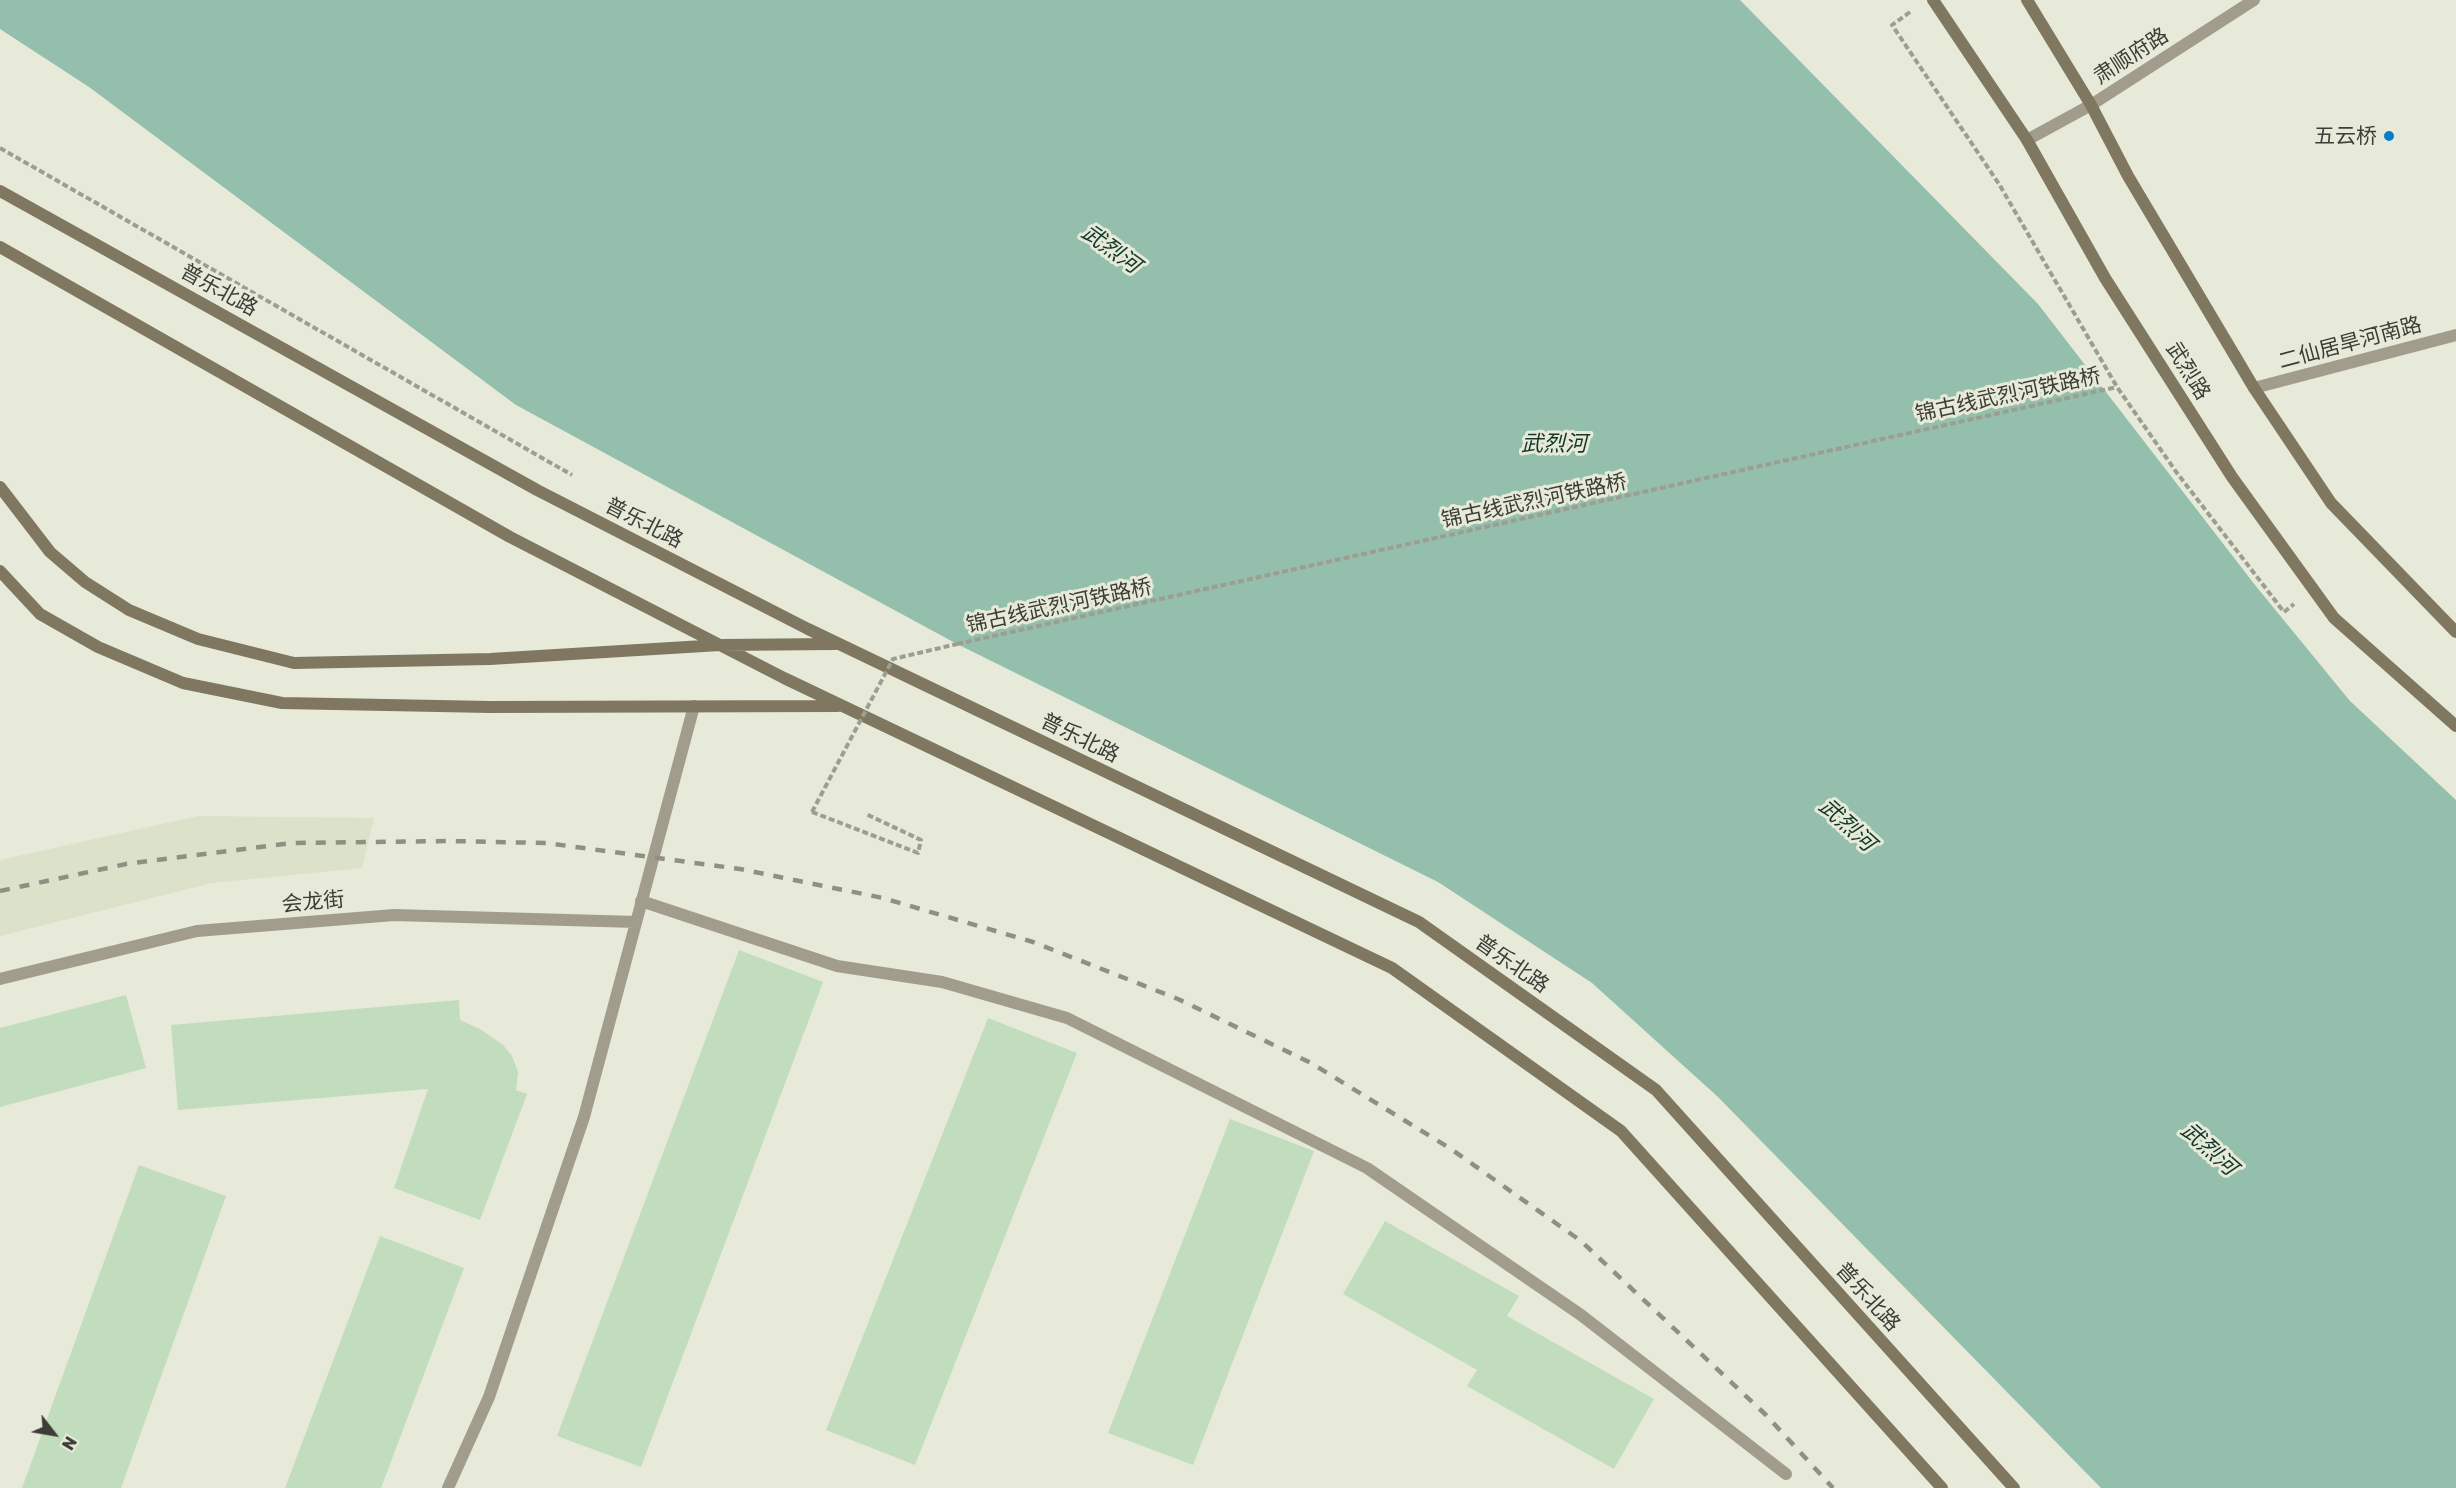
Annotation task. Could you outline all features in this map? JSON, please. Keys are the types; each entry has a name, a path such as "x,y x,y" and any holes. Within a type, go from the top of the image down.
{"main road":[{"name":"武烈路","path":"1933,0 2028,140 2105,278 2232,477 2334,618 2456,726"},
{"path":"2027,0 2091,105 2128,176 2253,388 2331,503 2456,632"},
{"name":"普乐北路","path":"0,191 537,490 840,644 1419,921 1656,1090 2014,1488"},
{"path":"0,247 510,537 843,706 1392,968 1621,1131 1942,1488"},
{"path":"0,487 50,552 85,582 129,610 198,639 294,663 490,659 720,645 840,644"},
{"path":"0,570 40,614 98,647 183,683 282,703 490,707 843,706"}],"street":[{"name":"肃顺府路","path":"2028,140 2091,105 2254,0"},
{"name":"二仙居旱河南路","path":"2253,388 2456,336"},
{"path":"448,1488 489,1397 584,1117 694,706"},
{"path":"641,902 837,966 942,982 1068,1018 1367,1168 1581,1315 1786,1474"},
{"name":"会龙街","path":"0,979 197,931 394,915 636,922"}],"path":[{"path":"1892,25 1999,184 2117,387 2177,473 2284,612"},
{"path":"0,148 580,480"},
{"name":"锦古线武烈河铁路桥","path":"866,814 921,840 918,853 812,812 893,659 2117,387"}],"shaded area":[{"path":"198,816 374,818 362,868 212,883 0,936 0,860"}],"water":[{"name":"武烈河","path":"0,0 1740,0 2038,304 2255,585 2350,701 2456,800 2456,1488 2101,1488 1718,1097 1592,983 1438,882 957,644 516,405 89,87 0,29"}],"building":[{"path":"739,950 823,982 641,1467 557,1436"},
{"path":"126,995 146,1068 0,1107 0,1028"},
{"path":"459,1000 460,1020 480,1029 503,1045 512,1056 518,1072 516,1090 527,1094 480,1220 394,1188 428,1089 178,1110 171,1025"},
{"path":"988,1018 1077,1053 915,1465 826,1430"},
{"path":"1230,1119 1314,1151 1193,1465 1108,1433"},
{"path":"139,1165 226,1196 121,1488 22,1488"},
{"path":"1385,1221 1519,1296 1507,1316 1654,1399 1614,1469 1467,1386 1477,1370 1343,1294"},
{"path":"380,1236 464,1268 381,1488 285,1488"}],"railway":[{"path":"0,891 126,864 291,843 448,841 546,843 740,869 883,898 1033,942 1178,999 1311,1063 1451,1149 1581,1241 1766,1415 1833,1488"}],"place":[{"name":"五云桥","path":"2389,136"}]}
